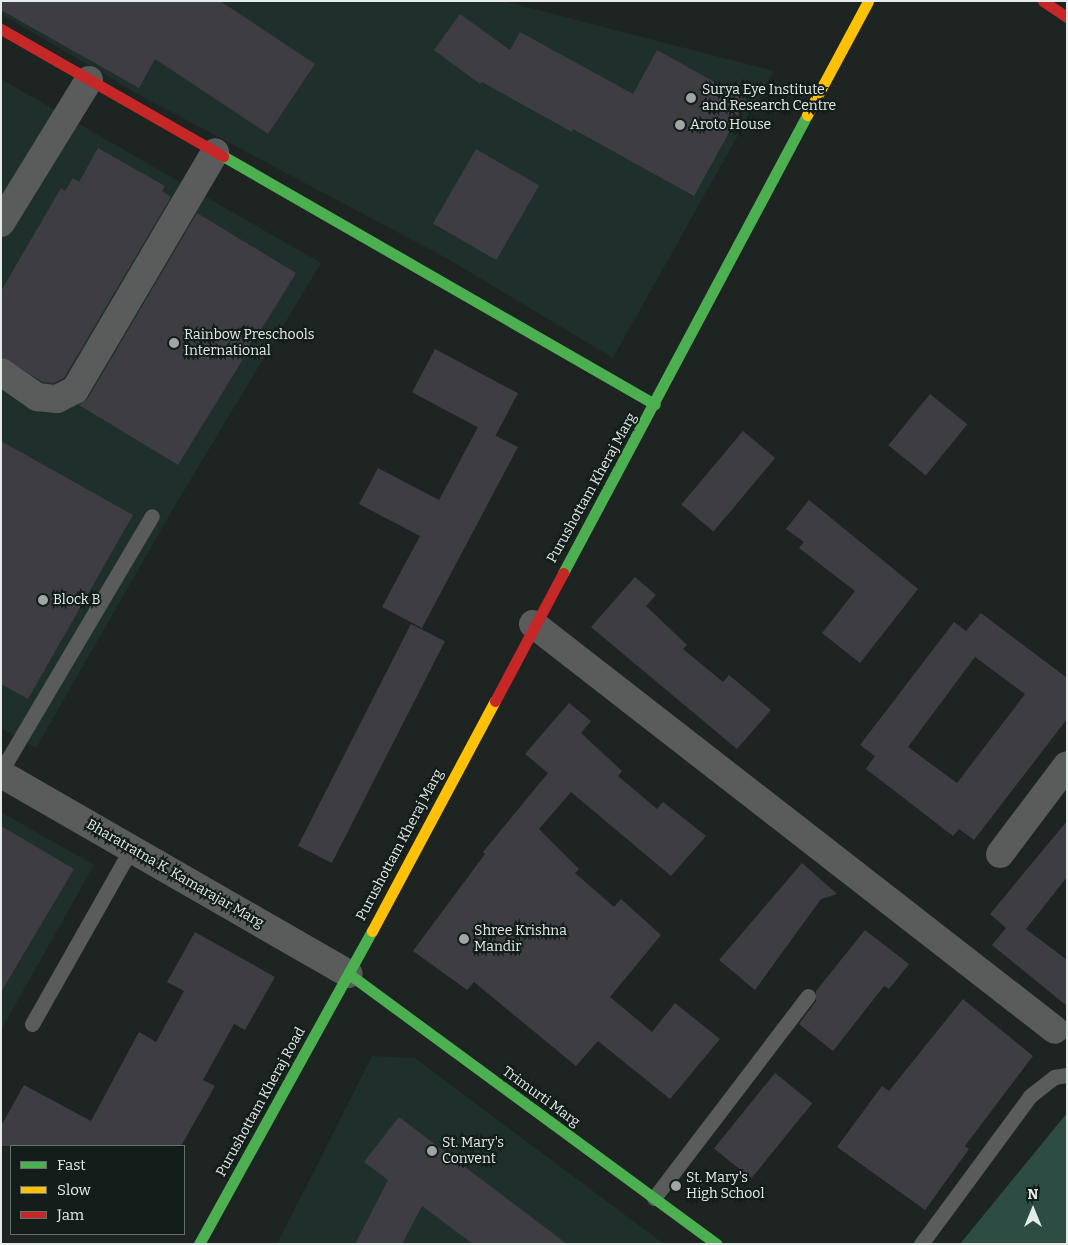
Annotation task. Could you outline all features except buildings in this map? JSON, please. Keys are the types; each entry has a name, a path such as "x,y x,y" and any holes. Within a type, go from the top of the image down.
{"street":[{"path":"862,17 868,1"},
{"path":"862,17 875,1"},
{"path":"1043,1 1067,17"},
{"name":"Purushottam Kheraj Marg","path":"349,974 533,624 655,404 862,17"},
{"path":"1,29 655,404"},
{"path":"1,223 89,80"},
{"path":"1,372 37,397 57,399 74,390 215,152"},
{"path":"533,624 1055,1030"},
{"path":"1000,854 1067,764"},
{"name":"Bharatratna K. Kamarajar Marg","path":"1,773 349,974"},
{"name":"Trimurti Marg","path":"349,974 716,1244"},
{"name":"Purushottam Kheraj Road","path":"199,1244 349,974"}],"lane":[{"path":"1,773 152,516"},
{"path":"32,1024 131,849"},
{"path":"654,1198 808,996"},
{"path":"921,1244 1030,1096 1054,1077 1067,1075"}],"shaded area":[{"path":"1,1 503,1 774,71 613,358 448,259 143,97 1,14"},
{"path":"1,79 321,263 173,509 36,748 1,728"},
{"path":"1,812 94,865 1,1030"},
{"name":"St. Mary's Convent","path":"372,1056 415,1058 664,1244 277,1244"}],"green space":[{"path":"1067,1113 1067,1244 960,1244"}],"traffic: fast":[{"path":"563,573 807,115"},
{"path":"223,156 655,404"},
{"path":"199,1244 372,931"},
{"path":"349,974 716,1244"}],"traffic: slow":[{"path":"807,115 868,1"},
{"path":"372,931 495,701"}],"traffic: jam":[{"path":"1043,1 1067,17"},
{"path":"1,29 223,156"},
{"path":"495,701 563,573"}],"place":[{"name":"Surya Eye Institute and Research Centre","path":"691,98"},
{"name":"Aroto House","path":"680,125"},
{"name":"Rainbow Preschools International","path":"174,343"},
{"name":"Block B","path":"43,600"},
{"name":"Shree Krishna Mandir","path":"464,939"},
{"name":"St. Mary's Convent","path":"432,1151"},
{"name":"St. Mary's High School","path":"676,1186"}]}
